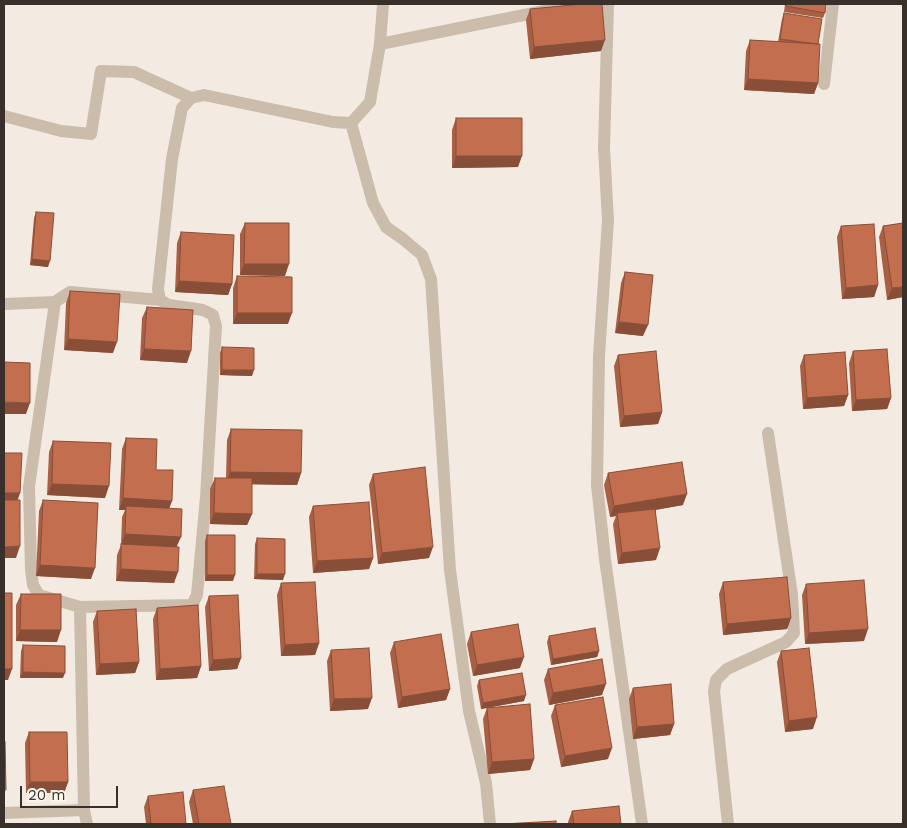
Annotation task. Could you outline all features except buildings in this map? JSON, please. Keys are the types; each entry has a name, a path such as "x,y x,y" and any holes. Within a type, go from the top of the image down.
{"street":[{"path":"351,123 370,102 380,44 383,4"},
{"path":"380,44 578,4"},
{"path":"608,4 604,148 608,220 598,356 598,485 605,559 642,824"},
{"path":"824,84 833,4"},
{"path":"4,116 61,131 91,134 101,72 134,72 191,98 204,96 333,122 351,123"},
{"path":"160,300 158,289 172,160 182,108 191,98"},
{"path":"351,123 373,204 386,227 404,239 422,255 431,279 450,570 469,710 486,783 490,824"},
{"path":"4,304 55,302 70,292 160,300 169,305 203,310 213,315 216,326 206,497 197,595 192,605 80,606 39,595 33,585 29,487 55,302"},
{"path":"728,824 714,692 716,680 727,669 786,642 794,633 792,595 768,433"},
{"path":"80,606 84,810 87,824"},
{"path":"4,813 84,810"}]}
